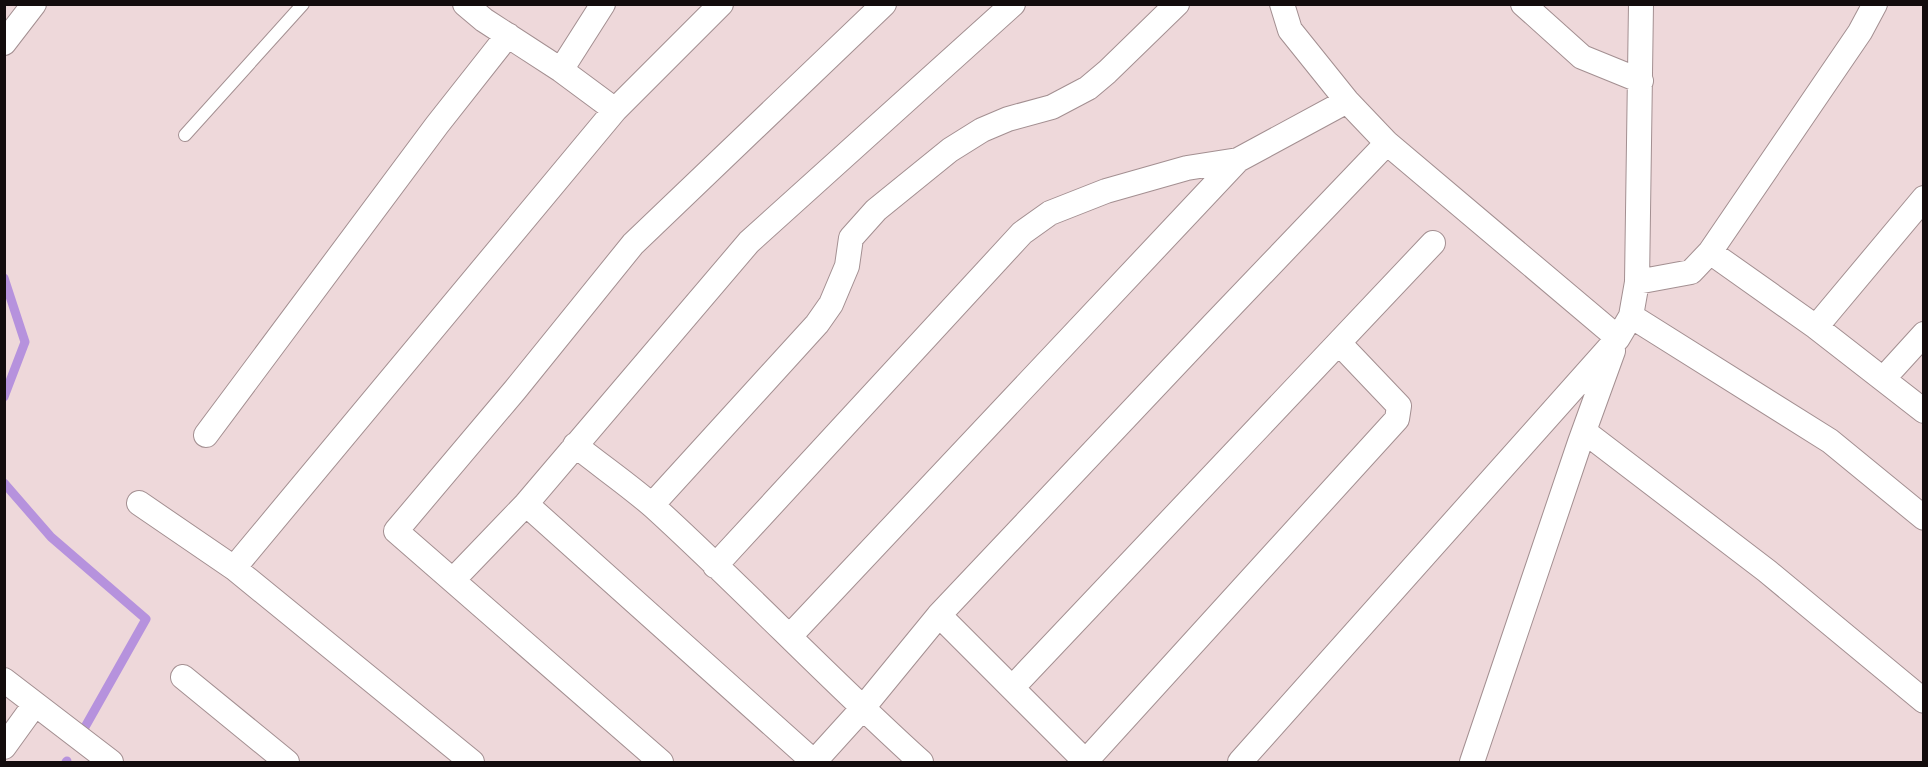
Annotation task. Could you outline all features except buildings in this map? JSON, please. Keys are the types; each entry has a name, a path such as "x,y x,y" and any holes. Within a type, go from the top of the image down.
{"street":[{"path":"4,43 34,4"},
{"path":"465,4 489,12 508,35 615,110"},
{"path":"561,70 603,4"},
{"path":"234,568 615,110 721,4"},
{"path":"661,762 396,531 515,390 633,244 884,4"},
{"path":"453,580 526,504 749,242 1013,4"},
{"path":"652,506 817,324 831,304 847,266 851,238 876,210 950,150 982,130 1008,119 1052,107 1088,88 1177,4"},
{"path":"1282,4 1290,30 1347,101 1388,143 1618,338"},
{"path":"1523,4 1582,57 1641,81"},
{"path":"1240,762 1618,338 1631,316 1637,282 1641,4"},
{"path":"1637,282 1691,272 1710,252 1860,32 1875,4"},
{"path":"206,435 437,125 508,35"},
{"path":"790,636 1238,160 1347,101"},
{"path":"526,504 814,762 862,709 939,615 1388,143"},
{"path":"715,566 1022,233 1050,213 1106,191 1187,168 1238,160"},
{"path":"1816,327 1923,198"},
{"path":"1012,688 1432,243"},
{"path":"1710,252 1816,327 1884,378 1923,411"},
{"path":"1631,316 1830,441 1923,518"},
{"path":"1884,378 1923,334"},
{"path":"1472,762 1618,338"},
{"path":"939,615 1086,762 1397,419 1399,406 1339,343"},
{"path":"1585,432 1767,571 1923,700"},
{"path":"575,445 652,506 790,636 862,709 921,762"},
{"path":"139,503 234,568 472,762"},
{"path":"183,677 286,762"},
{"path":"4,680 111,762"},
{"path":"4,747 35,704"}],"lane":[{"path":"185,135 303,4"}],"waterway":[{"path":"4,278 25,342 4,397"},
{"path":"4,483 51,537 146,619 85,727"}]}
